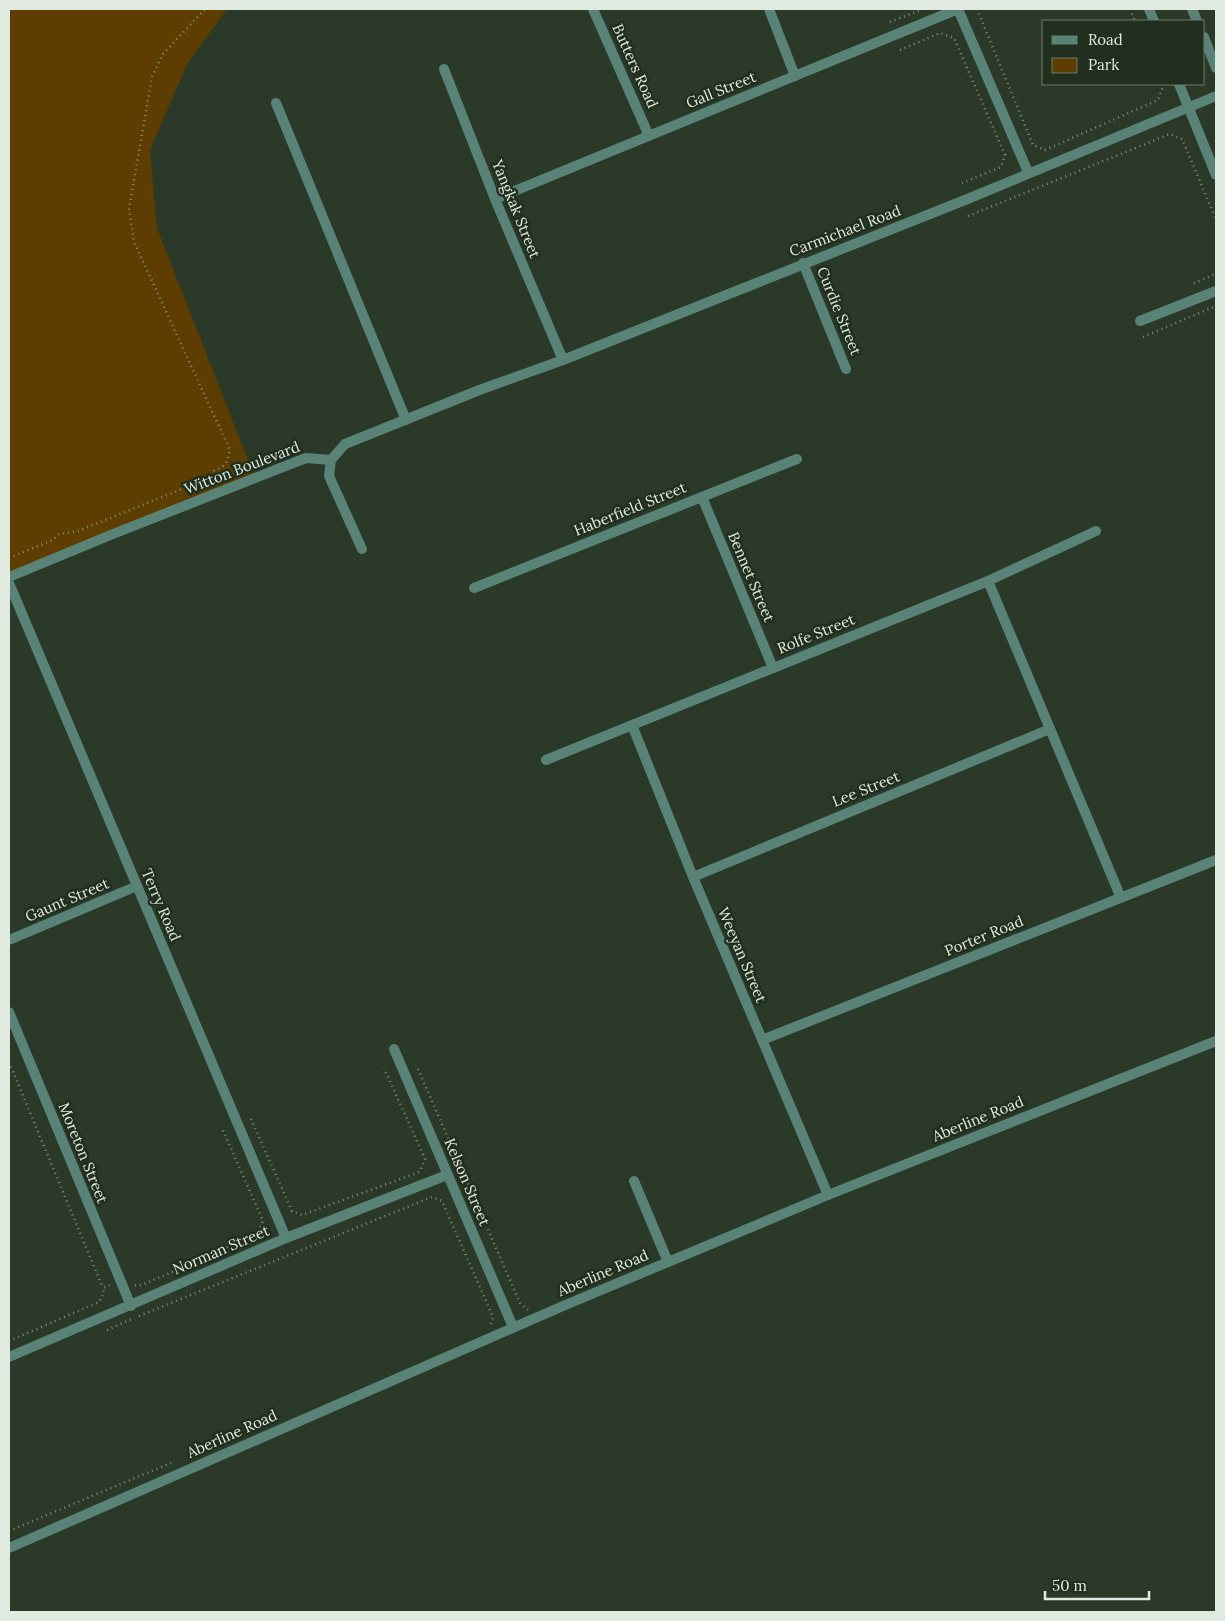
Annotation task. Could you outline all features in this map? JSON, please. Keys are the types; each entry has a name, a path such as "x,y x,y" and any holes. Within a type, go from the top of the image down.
{"street":[{"name":"Butters Road","path":"592,9 649,136"},
{"path":"769,9 795,76"},
{"name":"Gall Street","path":"495,199 958,9"},
{"path":"958,9 1028,172"},
{"path":"1205,40 1216,68"},
{"name":"Yangkak Street","path":"444,69 495,199 563,360"},
{"path":"1179,85 1216,175"},
{"name":"Carmichael Road","path":"406,420 482,389 563,360 964,200 1216,96"},
{"path":"276,103 406,420 345,444 331,460 329,476 362,550"},
{"name":"Curdie Street","path":"804,263 846,369"},
{"path":"1140,321 1216,291"},
{"name":"Witton Boulevard","path":"9,577 306,458 331,460"},
{"name":"Haberfield Street","path":"474,588 796,459"},
{"name":"Bennet Street","path":"702,497 773,668"},
{"name":"Rolfe Street","path":"546,760 988,581 1096,531"},
{"path":"988,581 1121,898"},
{"name":"Terry Road","path":"9,583 286,1238"},
{"name":"Weeyan Street","path":"632,725 693,877 828,1195"},
{"name":"Lee Street","path":"693,877 1050,729"},
{"name":"Porter Road","path":"762,1040 1216,860"},
{"name":"Gaunt Street","path":"9,940 137,886"},
{"name":"Moreton Street","path":"9,1012 130,1306"},
{"name":"Aberline Road","path":"9,1548 513,1327 828,1195 1216,1041"},
{"name":"Kelson Street","path":"394,1049 513,1327"},
{"name":"Norman Street","path":"9,1357 286,1238 447,1175"},
{"path":"634,1182 668,1262"}],"path":[{"path":"9,558 53,540 59,534 78,531 209,478 227,461 230,450 134,242 129,209 152,77 163,54 205,9"},
{"path":"890,22 923,9"},
{"path":"977,9 1032,145 1045,150 1151,104 1158,100 1162,89 1160,85"},
{"path":"900,50 940,33 954,38 1005,156 1001,167 962,183"},
{"path":"968,216 1170,134 1182,139 1216,219"},
{"path":"1194,283 1216,274"},
{"path":"1143,337 1216,306"},
{"path":"9,1062 104,1293 99,1302 9,1340"},
{"path":"251,1119 292,1211 302,1215 416,1173 420,1171 425,1159 384,1068"},
{"path":"418,1069 520,1303 532,1314"},
{"path":"103,1288 127,1277 129,1281 139,1286 203,1259 258,1232 263,1221 223,1130"},
{"path":"105,1330 432,1197 442,1201 493,1317 488,1331"},
{"path":"9,1531 180,1459"}],"green space":[{"path":"9,9 227,9 187,64 150,150 157,228 255,478 9,577"}]}
